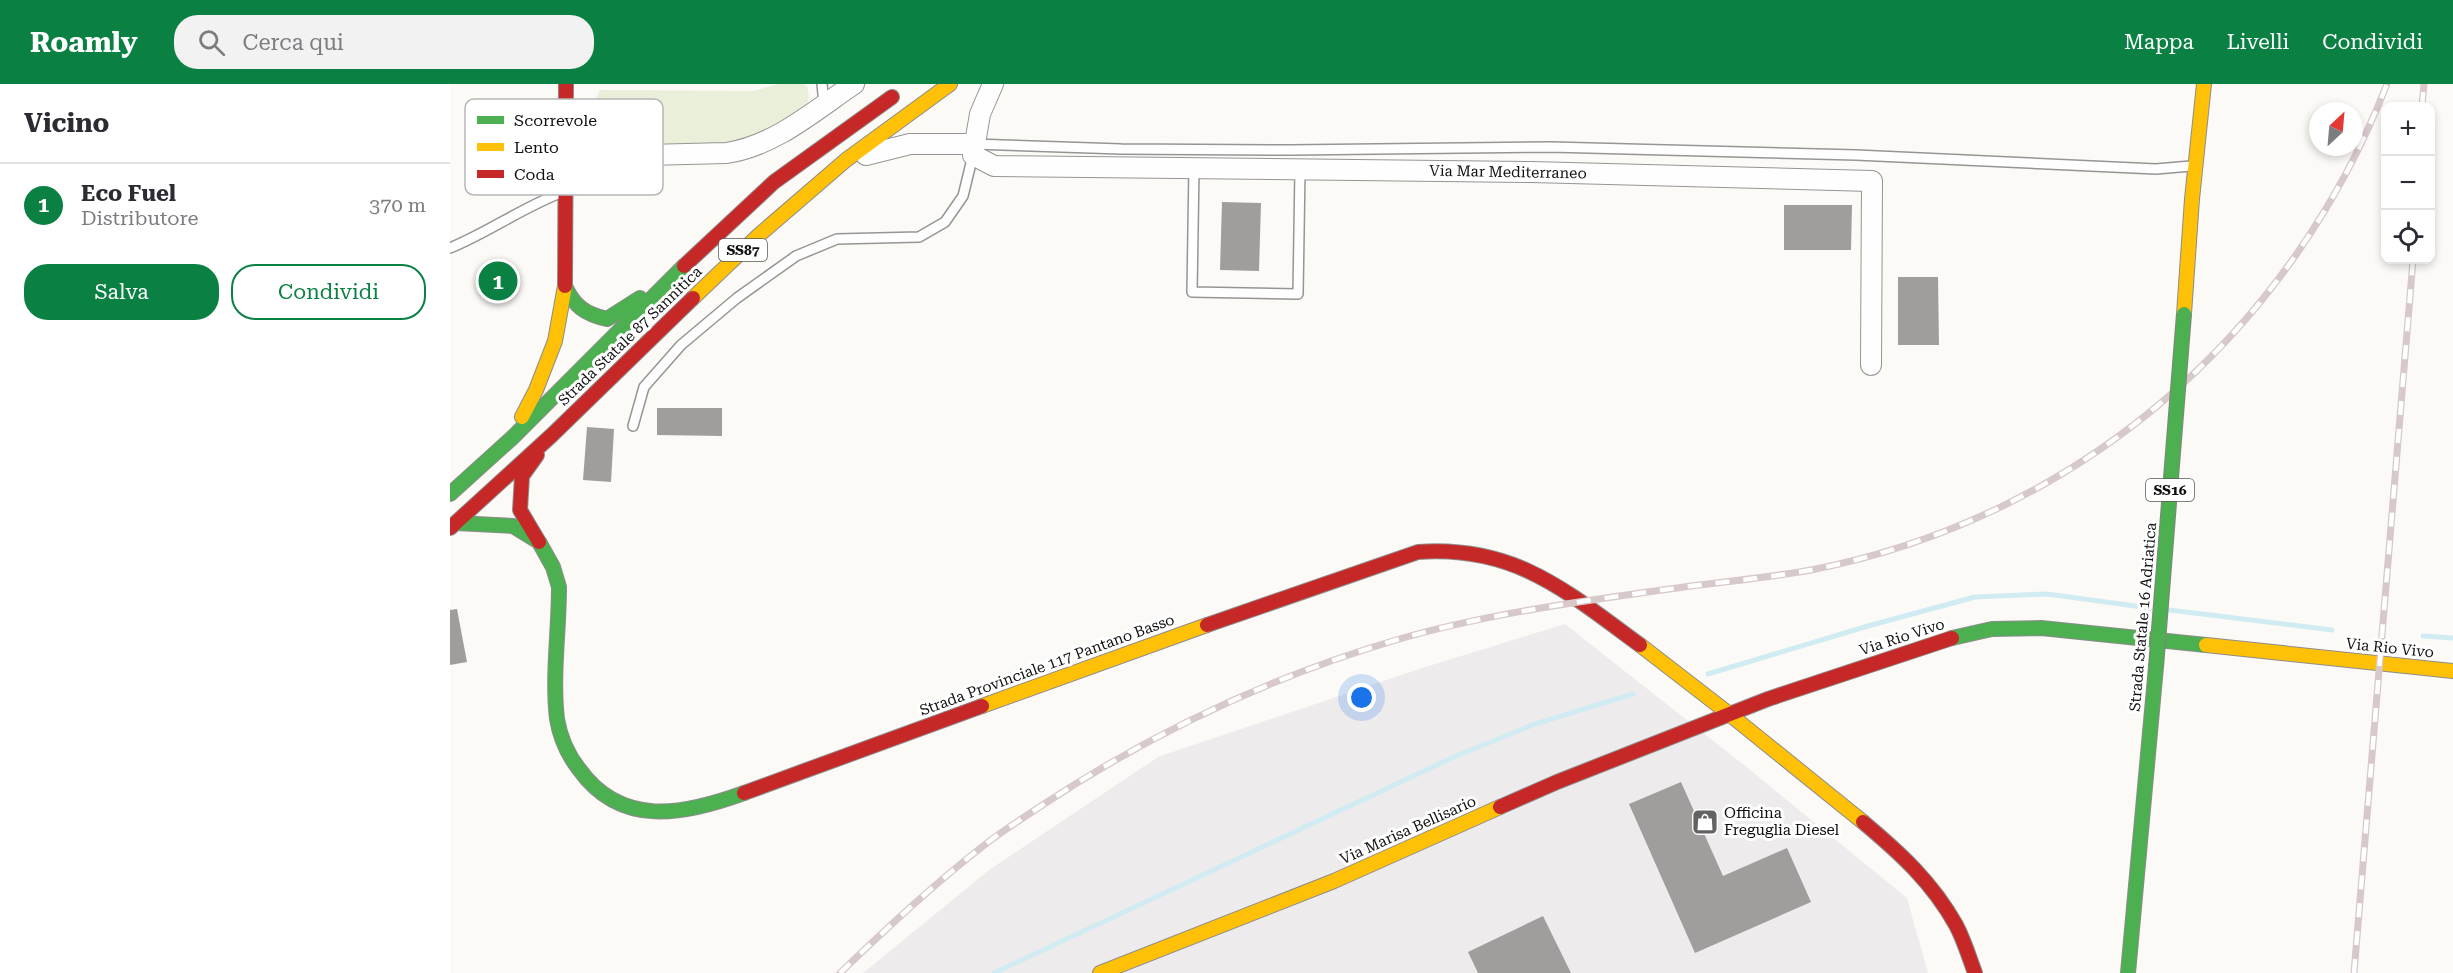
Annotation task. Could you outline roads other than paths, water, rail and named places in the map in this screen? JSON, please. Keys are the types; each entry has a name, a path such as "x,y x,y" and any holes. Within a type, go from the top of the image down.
{"main road":[{"path":"567,84 567,99"},
{"name":"Strada Statale 87 Sannitica","path":"453,525 552,435 759,235 846,160 950,84"},
{"name":"Strada Statale 16 Adriatica","path":"2128,973 2156,667 2204,84"},
{"name":"Strada Statale 87 Sannitica","path":"450,494 512,438 687,264 774,183 904,89"},
{"path":"564,195 564,286"},
{"name":"SS87","path":"564,286 572,304 588,315 607,319 624,310 687,264"},
{"name":"SS87","path":"512,438 536,390 555,340 564,286"},
{"name":"SS87","path":"539,542 520,510 522,476 552,435"},
{"name":"SS87","path":"453,525 513,526 539,542"},
{"name":"Strada Provinciale 117 Pantano Basso","path":"539,542 553,567 559,587 557,718 566,748 583,777 604,798 630,809 657,813 719,802 1307,589 1418,552 1446,549 1477,553 1509,562 1556,584 1655,655 1729,715"},
{"name":"Via Rio Vivo","path":"1729,715 1768,699 1952,638 1992,629 2041,628 2453,671"},
{"path":"1729,715 1904,856 1938,896 1957,927 1975,973"},
{"name":"Via Marisa Bellisario","path":"1100,973 1334,881 1557,782 1729,715"}],"street":[{"path":"663,155 727,153 749,150 770,141 854,84"},
{"path":"846,160 910,144 973,149 980,114 993,84"},
{"name":"Via Mar Mediterraneo","path":"973,149 994,166 1531,172 1872,181 1871,365"}],"lane":[{"path":"822,84 824,104"},
{"path":"633,426 644,387 681,345 737,298 796,256 837,239 919,237 945,222 963,196 973,149 1291,150 1551,147 1856,155 2156,169 2196,165"},
{"path":"1194,168 1192,292 1298,294 1300,169"},
{"path":"450,248 473,239 538,201 554,195"}],"waterway":[{"path":"1708,674 1975,597 2047,594 2150,608"},
{"path":"2169,610 2332,630"},
{"path":"2423,636 2453,638"},
{"path":"994,973 1456,756 1535,724 1633,694"}],"railway":[{"path":"840,973 968,858 1041,806 1082,780 1168,732 1212,710 1303,671 1396,640 1506,614 1811,570 1908,545 1999,508 2084,460 2162,402 2232,335 2293,259 2345,175 2387,84"},
{"path":"2422,102 2424,84"},
{"path":"2354,973 2413,264"}],"place":[{"name":"Eco Fuel","path":"498,281"},
{"name":"Officina Freguglia Diesel","path":"1705,822"}]}
